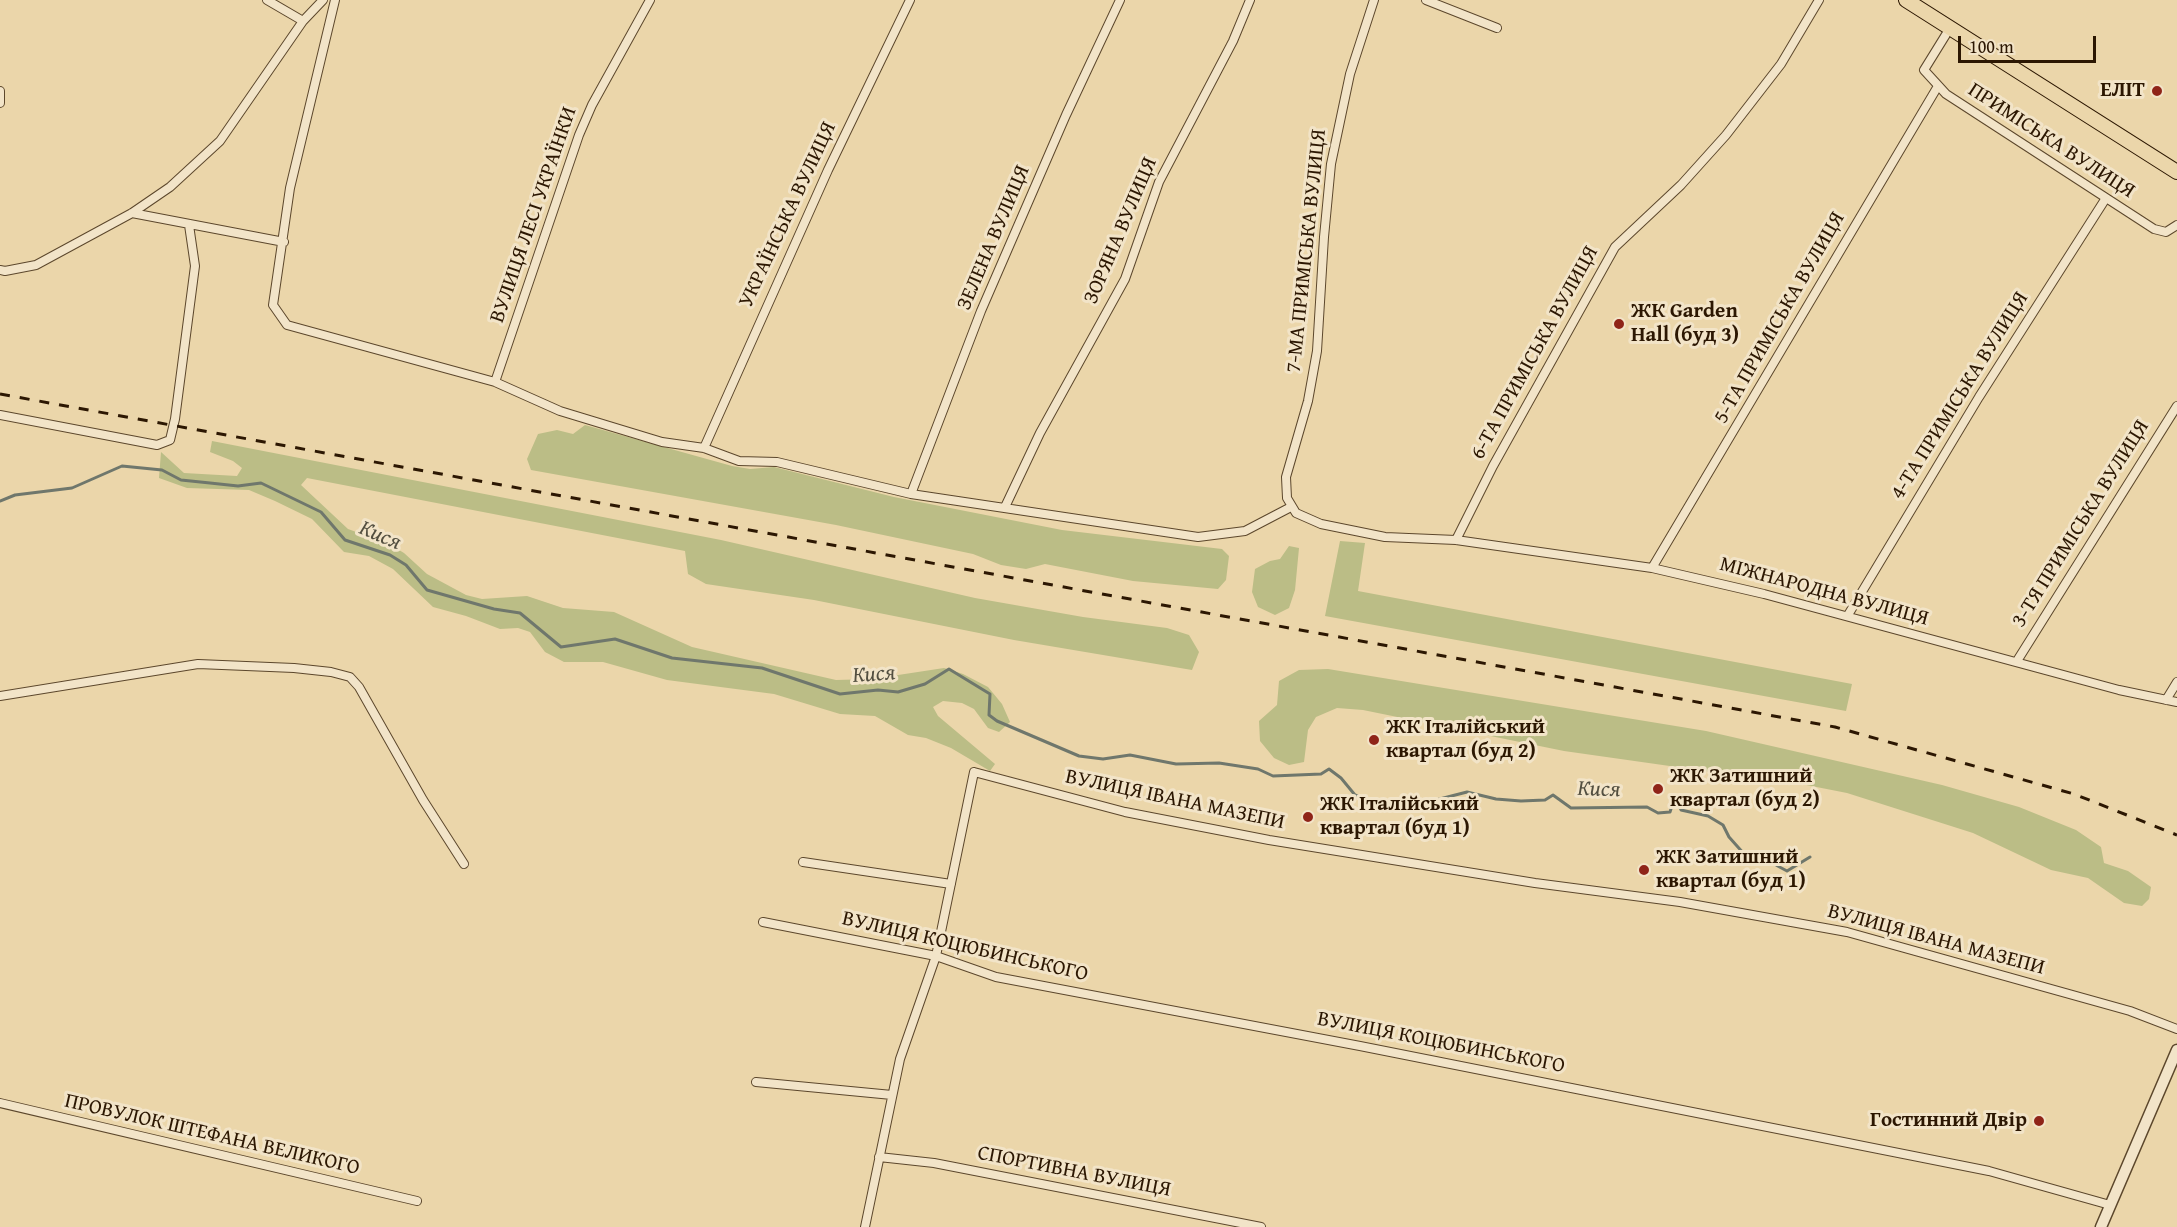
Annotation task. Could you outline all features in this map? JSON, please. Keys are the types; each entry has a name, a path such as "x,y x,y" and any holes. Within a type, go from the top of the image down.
{"main road":[{"path":"1905,0 2177,172"}],"street":[{"path":"267,0 303,21"},
{"path":"0,270 36,265 132,213 170,187 220,141 303,21 323,0"},
{"path":"335,0 290,188 284,242 273,305 287,325 495,382 545,405 592,422 669,444 704,447 732,460 777,462 911,494 1204,537 1245,531 1291,507"},
{"name":"ВУЛИЦЯ ЛЕСІ УКРАЇНКИ","path":"495,382 541,251 574,146 592,105 650,0"},
{"name":"УКРАЇНСЬКА ВУЛИЦЯ","path":"704,447 828,170 910,0"},
{"name":"ЗЕЛЕНА ВУЛИЦЯ","path":"911,494 981,311 1066,115 1120,0"},
{"name":"ЗОРЯНА ВУЛИЦЯ","path":"1005,507 1040,433 1125,279 1159,182 1233,41 1251,0"},
{"name":"7-МА ПРИМІСЬКА ВУЛИЦЯ","path":"1291,507 1286,492 1287,471 1308,401 1317,351 1331,164 1350,74 1374,0"},
{"path":"1426,0 1497,28"},
{"name":"6-ТА ПРИМІСЬКА ВУЛИЦЯ","path":"1456,540 1493,466 1608,257 1622,239 1681,185 1726,135 1777,69 1819,0"},
{"name":"ПРИМІСЬКА ВУЛИЦЯ","path":"1950,28 1924,70 1938,86 1967,110 2157,231 2166,232 2177,225"},
{"name":"5-ТА ПРИМІСЬКА ВУЛИЦЯ","path":"1652,568 1938,86"},
{"path":"0,91 0,104"},
{"name":"4-ТА ПРИМІСЬКА ВУЛИЦЯ","path":"1848,615 1979,397 2106,198"},
{"path":"132,213 284,242"},
{"path":"0,414 154,444 163,444 170,440 176,419 195,266 189,225"},
{"name":"3-ТЯ ПРИМІСЬКА ВУЛИЦЯ","path":"2017,661 2177,406"},
{"name":"МІЖНАРОДНА ВУЛИЦЯ","path":"1291,507 1306,519 1357,533 1426,541 1456,540 1652,568 1848,615 2119,690 2177,702"},
{"path":"0,696 198,664 294,668 331,672 350,677 359,687 423,800 464,864"},
{"path":"2166,700 2177,682"},
{"name":"ВУЛИЦЯ ІВАНА МАЗЕПИ","path":"951,885 974,772 1125,812 1269,840 1535,884 1680,902 1856,934 2130,1011 2177,1029"},
{"path":"803,862 951,885 936,956 900,1059 865,1227"},
{"name":"ВУЛИЦЯ КОЦЮБИНСЬКОГО","path":"764,922 936,956 996,977 1350,1044 1989,1171 2110,1205"},
{"path":"2101,1227 2177,1050"},
{"path":"756,1082 892,1095"},
{"name":"ПРОВУЛОК ШТЕФАНА ВЕЛИКОГО","path":"0,1103 417,1201"},
{"name":"СПОРТИВНА ВУЛИЦЯ","path":"879,1157 934,1163 1261,1227"}],"green space":[{"path":"585,425 732,466 750,469 774,467 894,497 1062,530 1222,549 1229,556 1226,580 1218,589 1133,581 1045,564 1026,569 1001,565 973,554 836,525 531,470 527,459 538,434 557,430 573,434"},
{"path":"212,441 721,540 975,598 1083,617 1167,628 1189,635 1199,652 1192,670 1014,640 814,600 706,584 688,574 685,551 307,478 301,485 348,529 389,544 404,553 427,574 466,595 482,599 527,596 563,608 614,612 692,647 836,680 872,679 944,668 963,674 988,687 1002,704 1010,722 999,732 988,728 974,709 962,703 943,701 933,707 938,716 995,764 990,771 951,748 926,738 908,735 875,716 840,714 774,694 667,680 603,662 564,662 545,652 530,632 518,628 500,629 433,607 393,569 369,556 344,552 312,519 275,501 249,490 187,488 159,478 161,452 184,473 237,476 242,468 233,461 210,452"},
{"path":"1340,541 1365,543 1358,591 1852,684 1846,711 1325,616"},
{"path":"1289,546 1299,548 1295,590 1289,608 1275,615 1258,607 1252,592 1255,569 1270,561 1280,559"},
{"path":"1328,669 1706,731 1942,785 2019,807 2076,830 2101,847 2104,863 2128,871 2151,887 2149,899 2142,906 2124,903 2088,878 2051,870 1973,833 1847,793 1786,781 1747,783 1705,771 1564,751 1363,710 1337,708 1316,717 1308,730 1304,762 1289,765 1274,758 1260,741 1259,721 1277,705 1279,681 1299,670"}],"waterway":[{"name":"Кися","path":"0,501 15,495 72,488 122,466 162,470 181,480 238,486 261,483 321,512 345,540 390,555 406,565 427,590 494,609 520,613 561,647 615,639 672,658 762,668 840,694 878,690 898,692 925,684 949,669 990,694 989,715 997,721 1079,756 1103,759 1130,755 1176,764 1219,763 1258,769 1273,776 1321,774 1329,769 1341,778 1355,795 1377,803 1428,802 1467,792 1496,799 1521,801 1545,800 1553,795 1571,808 1647,807 1658,813 1670,812 1675,796 1681,810 1708,816 1723,825 1729,837 1753,864 1774,864 1787,871 1810,857"}],"railway":[{"path":"0,394 1835,727 2074,794 2177,835"}],"place":[{"name":"ЕЛІТ","path":"2157,91"},
{"name":"ЖК Garden Hall (буд 3)","path":"1619,324"},
{"name":"ЖК Італійський квартал (буд 2)","path":"1374,740"},
{"name":"ЖК Затишний квартал (буд 2)","path":"1658,789"},
{"name":"ЖК Італійський квартал (буд 1)","path":"1308,817"},
{"name":"ЖК Затишний квартал (буд 1)","path":"1644,870"},
{"name":"Гостинний Двір","path":"2039,1121"}]}
